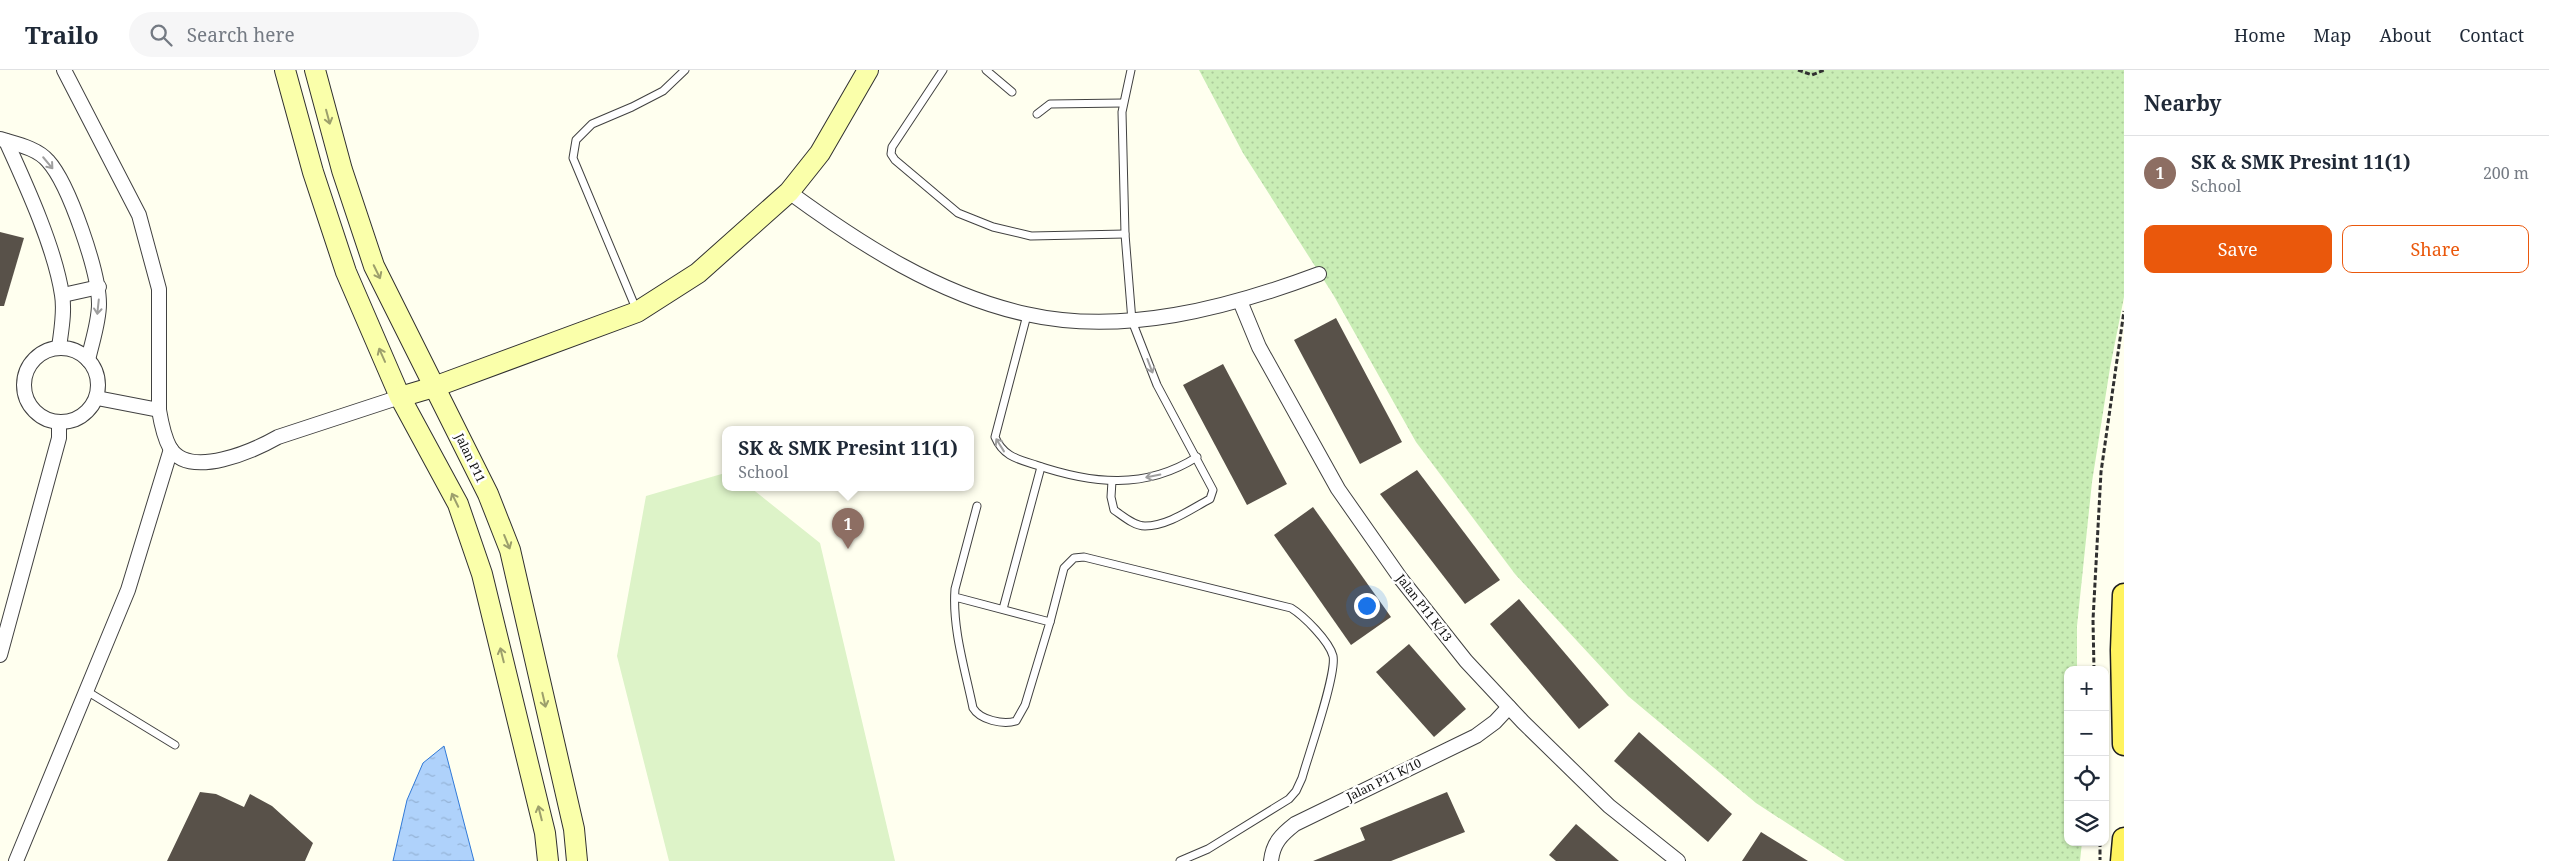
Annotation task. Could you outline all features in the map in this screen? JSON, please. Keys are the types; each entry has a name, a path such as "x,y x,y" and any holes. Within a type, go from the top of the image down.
{"main road":[{"path":"286,70 313,172 346,272 400,397 458,504 482,574 545,833 548,861"},
{"name":"Jalan P11","path":"315,70 342,170 374,266 488,494 510,550 574,829 577,861"},
{"path":"400,397 434,387 637,312 698,273 789,192 820,154 868,70"},
{"path":"2124,595 2122,650 2124,744"},
{"path":"2122,861 2124,839"}],"street":[{"path":"64,70 142,224 160,289 159,410 161,423 171,449 180,456 195,461 226,460 260,447 278,437 400,397"},
{"path":"3,140 33,150 48,160 63,186 86,243 99,287 99,307 88,360"},
{"path":"3,140 24,181 52,256 62,295 59,348"},
{"path":"789,192 843,231 918,274 976,298 1027,314 1074,320 1132,321 1175,316 1240,301 1319,274"},
{"path":"62,295 99,287"},
{"name":"Jalan P11 K/13","path":"1240,301 1259,347 1338,489 1401,579 1466,661 1509,707 1610,806 1678,861"},
{"path":"59,348 75,351 88,360 98,378 97,398 91,408 82,416 71,421 59,422 47,420 36,413 28,403 24,392 24,379 28,367 36,358 47,351 59,348"},
{"path":"97,398 159,410"},
{"path":"0,655 60,438 59,422"},
{"path":"16,861 85,690 128,590 171,449"},
{"name":"Jalan P11 K/10","path":"1271,861 1274,846 1282,834 1295,824 1476,736 1509,707"}],"lane":[{"path":"637,312 573,158 576,140 592,124 663,91 685,70"},
{"path":"943,70 892,147 892,154 895,160 958,213 993,227 1031,236 1125,234"},
{"path":"986,70 1012,92"},
{"path":"1112,481 1111,497 1114,510 1128,520 1144,526 1168,521 1210,499 1213,495 1213,490 1197,457 1157,385 1132,321 1125,234 1123,102 1131,70"},
{"path":"1037,114 1050,104 1123,102"},
{"path":"1027,314 995,437 999,447 1007,455 1072,477 1112,481 1155,477 1178,469 1197,457"},
{"path":"1003,609 1041,467"},
{"path":"977,506 954,597 956,621 973,708 977,714 985,718 1010,723 1021,716 1050,622 1064,568 1074,558 1084,557 1291,608 1309,622 1330,649 1333,669 1302,778 1296,792 1289,799 1208,849 1180,861"},
{"path":"954,597 1050,622"},
{"path":"85,690 175,745"}],"path":[{"path":"1798,70 1812,75 1824,70"},
{"path":"2094,666 2093,620 2101,472 2124,311"},
{"path":"2100,846 2100,861"}],"green space":[{"path":"1199,70 2124,70 2124,297 2110,368 2092,482 2077,626 2077,666 2064,666 2064,846 2082,846 2080,861 1845,861 1756,803 1628,696 1515,574 1416,442 1334,296 1243,153"},
{"path":"722,474 722,491 755,491 820,543 895,861 669,861 617,656 646,496"}],"water":[{"path":"444,746 474,861 393,861 407,800 423,763"}],"building":[{"path":"0,232 24,238 4,306 0,306"},
{"path":"1336,318 1402,442 1360,464 1294,340"},
{"path":"1223,364 1287,484 1247,505 1183,385"},
{"path":"1417,470 1500,580 1465,604 1380,494"},
{"path":"1313,507 1391,617 1351,645 1274,535"},
{"path":"1519,599 1609,705 1579,729 1490,624"},
{"path":"1409,644 1466,709 1434,737 1376,672"},
{"path":"1639,732 1732,814 1708,842 1614,761"},
{"path":"200,792 216,794 244,807 250,794 272,806 313,843 305,861 167,861"},
{"path":"1447,792 1465,832 1391,861 1313,861 1365,840 1360,828"},
{"path":"1576,824 1619,861 1556,861 1549,855"},
{"path":"1761,832 1808,861 1742,861"}],"place":[{"name":"SK & SMK Presint 11(1)","path":"848,549"}]}
